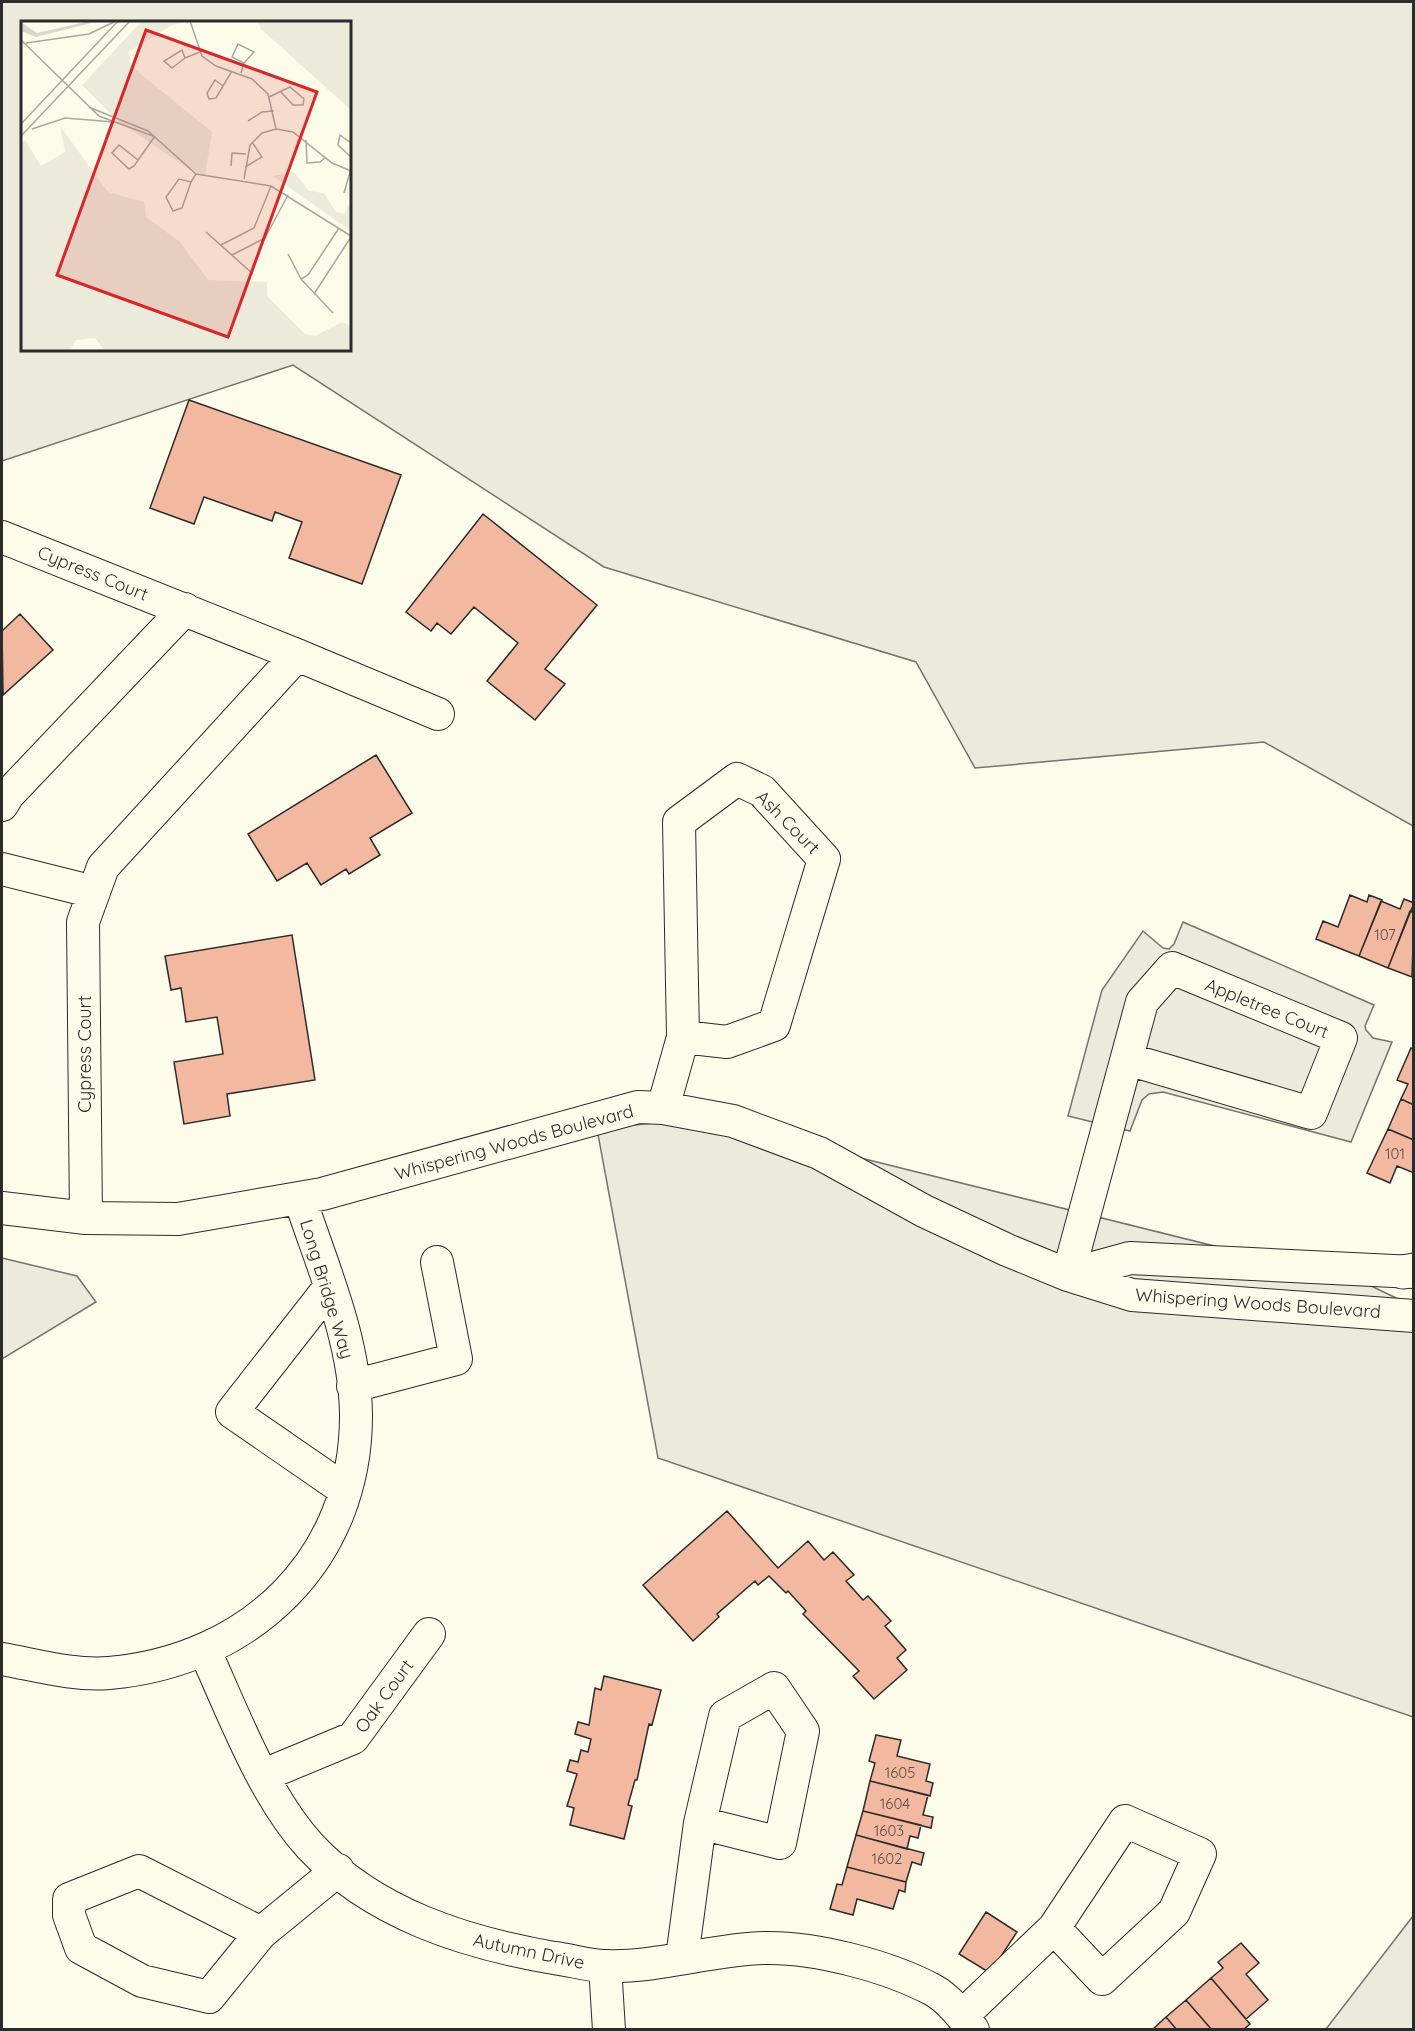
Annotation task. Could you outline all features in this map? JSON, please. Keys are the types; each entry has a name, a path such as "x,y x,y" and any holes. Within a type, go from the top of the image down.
{"street":[{"name":"Cypress Court","path":"2,537 185,609 438,714"},
{"path":"2,805 8,795 185,609"},
{"name":"Cypress Court","path":"86,1218 83,922 103,867 297,655"},
{"name":"Ash Court","path":"663,1108 683,1037 679,822 737,779 762,791 824,859 774,1025 728,1042 683,1037"},
{"path":"2,869 94,892"},
{"name":"Appletree Court","path":"1068,1275 1126,1059 1142,1002 1172,968 1341,1038 1311,1113 1126,1059"},
{"name":"Whispering Woods Boulevard","path":"2,1208 86,1218 178,1219 300,1199 638,1107 663,1108 733,1121 819,1153 924,1211 1006,1250 1068,1275 1132,1295 1413,1316"},
{"name":"Long Bridge Way","path":"2,1659 70,1672 107,1673 160,1666 205,1651 256,1621 294,1585 324,1541 345,1490 355,1439 353,1386 346,1341 300,1199"},
{"name":"Whispering Woods Boulevard","path":"1068,1275 1131,1258 1410,1272"},
{"path":"353,1386 456,1359 437,1262"},
{"path":"329,1288 232,1412 345,1490"},
{"name":"Oak Court","path":"264,1775 354,1738 429,1634"},
{"name":"Autumn Drive","path":"205,1651 264,1775 310,1846 353,1883 399,1911 455,1935 512,1950 605,1966 764,1948 807,1950 879,1969 935,1990 967,2023"},
{"path":"682,1958 700,1823 725,1716 774,1688 803,1731 780,1843 700,1823"},
{"path":"967,2023 1054,1928 1125,1821 1200,1854 1174,1911 1102,1979 1054,1928"},
{"path":"261,1932 139,1871 69,1899 69,1915 81,1948 142,1981 209,1997 261,1932 338,1870"},
{"path":"605,1966 609,2030"}],"shaded area":[{"path":"2,2 1413,2 1413,826 1264,742 975,768 916,662 604,567 293,365 2,461"},
{"path":"1183,922 1374,1005 1365,1026 1366,1030 1373,1038 1392,1042 1351,1142 1163,1092 1149,1094 1142,1100 1130,1131 1068,1116 1102,990 1143,931 1163,948 1169,949 1174,944"},
{"path":"700,1118 1367,1284 1413,1306 1413,1717 658,1458 597,1129"},
{"path":"2,1258 77,1276 96,1302 2,1359"},
{"path":"1413,1916 1413,2029 1326,2029"}],"building":[{"path":"189,400 401,475 362,584 289,558 302,522 275,512 272,521 204,497 194,524 150,508"},
{"path":"483,514 597,605 545,669 565,684 535,720 487,681 518,643 474,607 451,634 437,623 431,631 406,612"},
{"path":"20,614 53,650 3,695 2,631"},
{"path":"376,755 412,813 370,838 380,855 349,874 346,869 321,885 307,863 277,881 248,834"},
{"path":"1350,895 1367,902 1369,895 1382,900 1359,956 1316,939 1323,921 1338,927"},
{"path":"1404,899 1414,903 1388,968 1359,956 1381,901 1400,909"},
{"path":"1410,911 1414,913 1412,977 1388,968"},
{"path":"292,935 315,1080 227,1094 230,1116 184,1124 174,1062 223,1054 217,1017 186,1022 181,988 171,990 165,956"},
{"path":"1411,1048 1414,1049 1414,1105 1401,1099 1408,1084 1397,1080"},
{"path":"1401,1099 1414,1105 1414,1140 1388,1129"},
{"path":"1388,1129 1414,1140 1414,1173 1397,1166 1390,1183 1367,1173"},
{"path":"727,1511 778,1568 808,1541 824,1560 833,1552 854,1575 846,1581 863,1600 868,1596 891,1621 885,1626 906,1650 897,1658 907,1670 874,1699 853,1676 859,1671 803,1614 806,1611 788,1591 786,1593 769,1576 758,1585 755,1581 717,1614 719,1617 693,1641 643,1585"},
{"path":"604,1676 661,1690 652,1725 649,1724 637,1780 635,1780 628,1805 632,1806 624,1839 570,1825 574,1808 567,1806 577,1774 567,1771 570,1760 578,1762 581,1750 588,1752 591,1739 575,1734 578,1722 589,1725 595,1688 601,1690"},
{"path":"876,1735 901,1740 897,1756 930,1764 926,1781 933,1783 930,1796 870,1781 875,1763 869,1761"},
{"path":"870,1781 928,1795 923,1815 933,1817 931,1828 863,1811"},
{"path":"863,1811 921,1825 918,1838 910,1836 907,1849 856,1835"},
{"path":"856,1835 924,1853 921,1865 912,1862 906,1882 847,1867"},
{"path":"847,1867 906,1882 905,1892 899,1890 893,1909 857,1899 853,1915 830,1909 837,1884 842,1885"},
{"path":"986,1912 1017,1932 990,1973 959,1954"},
{"path":"1241,1943 1259,1963 1246,1974 1268,2000 1246,2019 1211,1978 1223,1968 1218,1962"},
{"path":"1211,1978 1250,2024 1243,2030 1212,2030 1186,2000"},
{"path":"1186,2000 1212,2030 1177,2030 1166,2017"},
{"path":"1166,2017 1177,2030 1152,2030"}]}
